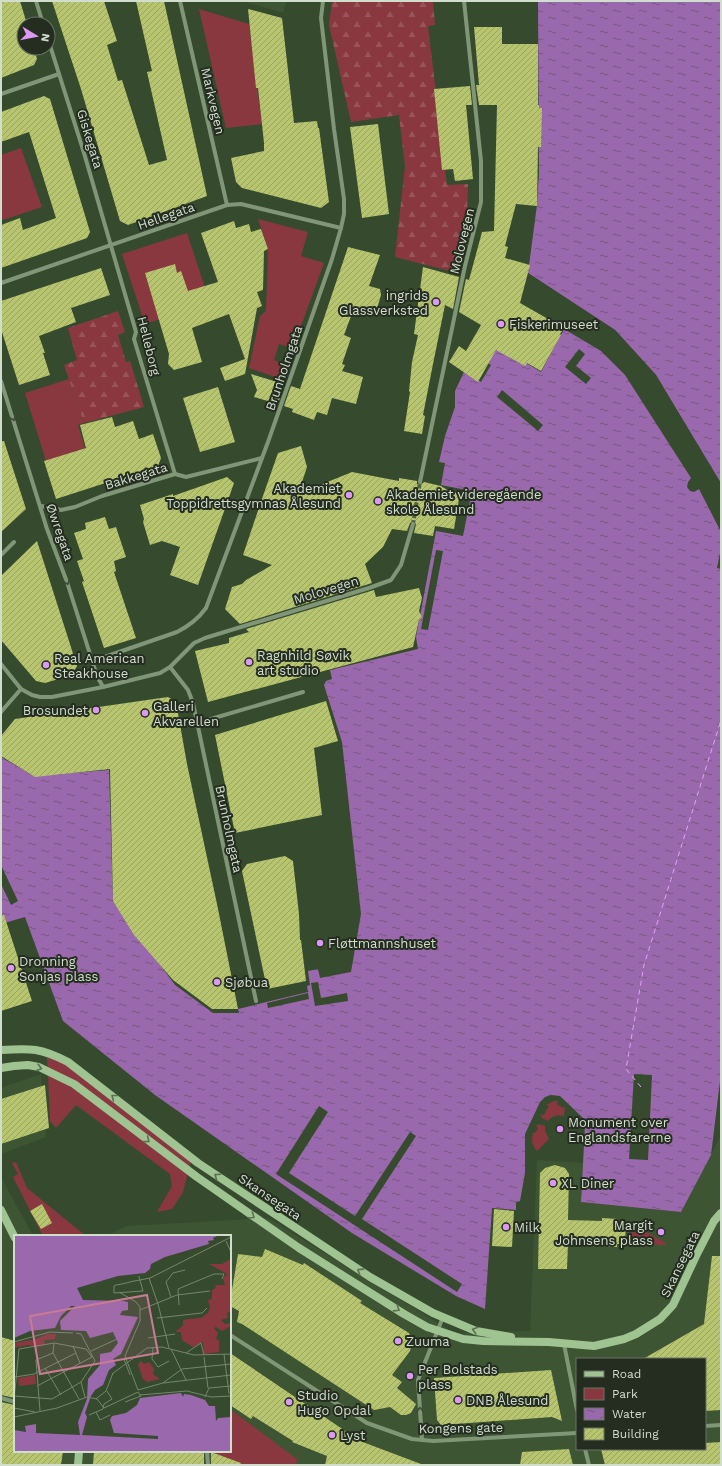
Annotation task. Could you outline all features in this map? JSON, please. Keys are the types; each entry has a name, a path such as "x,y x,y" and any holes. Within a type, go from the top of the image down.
{"street":[{"path":"36,1 41,16"},
{"name":"Markvegen","path":"180,1 227,206"},
{"name":"Brunholmgata","path":"94,661 177,632 198,620 206,608 303,344 332,259 344,214 344,199 321,18 323,1"},
{"name":"Molovegen","path":"420,482 465,266 481,202 481,161 464,1"},
{"name":"Giskegata","path":"53,56 111,246"},
{"path":"1,94 59,74"},
{"name":"Hellegata","path":"1,283 227,206 241,204 341,228"},
{"name":"Helleborg","path":"111,246 136,332 134,339 175,474"},
{"name":"Øwregata","path":"1,381 47,529 94,661 97,676 103,687"},
{"name":"Bakkegata","path":"40,506 61,510 175,474 186,477 262,458"},
{"name":"Molovegen","path":"170,667 194,643 209,637 391,580 401,565 413,524"},
{"path":"1,555 14,542"},
{"path":"1,664 21,689 32,695 46,697 103,687 160,673 170,667"},
{"name":"Brunholmgata","path":"170,667 188,690 197,723 256,1001"},
{"path":"1,712 21,689"},
{"path":"197,723 303,692"},
{"name":"Skansegata","path":"1,1050 37,1049 54,1054 68,1062 198,1163 370,1277 433,1313 476,1331 541,1342"},
{"name":"Skansegata","path":"1,1068 21,1066 39,1067 74,1084 197,1177 293,1244 404,1314 438,1331 463,1339 483,1341 564,1343 594,1346 636,1334 660,1319 676,1300 714,1221 721,1213"},
{"path":"1,1210 14,1236"},
{"path":"422,1440 418,1380 443,1317"},
{"name":"Kongens gate","path":"231,1336 367,1423 412,1439 434,1441 576,1434"},
{"path":"564,1343 576,1405"},
{"path":"1,1398 14,1402"},
{"path":"706,1426 721,1425"},
{"path":"585,1450 589,1465"},
{"path":"78,1465 79,1452"},
{"path":"207,1452 208,1465"}],"shaded area":[{"path":"243,1 286,1 283,13"},
{"path":"41,1074 46,1137 1,1154 1,1088"},
{"path":"721,1135 721,1465 1,1465 1,1177 32,1235 14,1235 14,1452 231,1452 231,1235 108,1235 127,1226 268,1218 454,1333 530,1331 537,1160 583,1163 581,1202 681,1212"}],"green space":[{"path":"332,1 433,1 435,25 428,26 447,185 468,184 467,211 454,272 395,257 405,166 399,115 351,122 329,25"},
{"path":"199,9 249,24 262,124 226,128"},
{"path":"21,148 42,207 3,220 1,216 1,155"},
{"path":"258,219 308,232 301,256 324,263 293,348 279,344 274,360 283,364 278,378 249,368 260,316 266,311 268,249"},
{"path":"187,233 210,303 145,324 122,254"},
{"path":"118,311 125,332 118,335 126,362 130,361 144,407 84,423 64,365 77,360 68,328"},
{"path":"69,379 84,423 78,425 85,448 46,461 25,393"},
{"path":"47,1055 68,1065 191,1161 183,1192 172,1209 157,1212 172,1186 170,1174 76,1105 56,1128 50,1121"},
{"path":"554,1101 558,1101 557,1104 563,1108 565,1106 564,1116 555,1116 548,1121 542,1118 541,1114 544,1115 549,1106 546,1105"},
{"path":"539,1124 545,1126 545,1131 549,1139 537,1151 533,1145 532,1138 533,1133 535,1133 538,1128 536,1126"},
{"path":"16,1162 27,1188 85,1235 42,1235 13,1177 18,1174 12,1163"},
{"path":"632,1224 666,1243 666,1245 632,1244"},
{"path":"231,1410 297,1459 296,1465 216,1465 215,1452 231,1452"}],"water":[{"path":"538,1 721,1 721,483 656,375 615,330 528,273 537,205 539,173"},
{"path":"564,329 601,351 625,375 691,478 687,487 690,491 694,492 699,489 721,532 721,548 717,568 721,569 721,1073 711,1155 681,1212 581,1202 585,1126 583,1118 560,1096 551,1095 545,1097 540,1102 525,1134 525,1173 520,1201 516,1202 516,1210 492,1208 485,1309 456,1296 352,1233 155,1095 63,1021 25,917 1,924 1,757 34,776 109,770 113,901 175,985 213,1013 239,1013 238,1009 308,992 307,986 310,985 308,971 318,969 320,978 351,972 361,914 342,742 324,685 326,681 332,679 330,670 418,649 416,637 436,531 463,536 472,491 441,485 445,463 439,462 445,436 455,407 455,391 464,372 481,382 491,365 484,361 493,343 541,372"}],"pier":[{"path":"528,273 615,330 656,375 721,485 654,377 613,332 528,275"},
{"path":"579,349 585,354 576,366 591,378 586,384 565,367"},
{"path":"502,390 543,425 538,431 497,397"},
{"path":"436,550 443,551 428,630 421,629"},
{"path":"1,865 18,901 11,905 1,884"},
{"path":"318,982 321,998 347,993 348,1001 315,1006 311,983"},
{"path":"308,993 309,999 268,1008 267,1003"},
{"path":"634,1074 652,1075 648,1160 629,1159"},
{"path":"319,1106 328,1112 289,1173 355,1216 410,1132 416,1136 362,1219 462,1284 457,1292 276,1174"}],"building":[{"path":"1,1 20,1 25,16 16,16 16,56 36,56 37,59 34,65 1,78"},
{"path":"52,1 104,1 117,41 107,45 118,81 122,80 149,165 167,160 147,72 152,71 136,1 164,1 207,196 128,225 120,221 81,89"},
{"path":"248,9 282,18 294,123 317,121 319,128 329,202 321,208 242,188 236,182 231,158 264,151"},
{"path":"474,27 502,27 502,44 538,44 538,105 539,108 542,108 541,147 538,147 537,206 516,204 505,246 508,247 505,258 530,265 520,303 564,328 541,371 527,363 525,366 496,350 478,382 449,362 459,346 466,351 481,325 459,312 466,279 469,280 482,232 494,231 497,105 479,105 476,85 479,85"},
{"path":"470,86 472,105 466,105 473,179 455,181 453,169 442,170 434,89"},
{"path":"44,96 50,99 90,232 87,238 1,268 1,225 20,218 23,230 56,218 29,132 1,142 1,112"},
{"path":"378,124 389,214 362,218 350,127"},
{"path":"234,221 236,228 249,224 251,232 261,229 268,249 264,251 263,290 257,292 262,306 257,308 245,374 225,381 220,368 245,359 229,314 192,328 202,362 174,370 168,364 169,354 145,273 175,264 177,273 181,271 188,291 218,282 201,233"},
{"path":"348,247 380,255 369,286 380,289 381,295 375,315 354,308 344,335 351,338 342,364 345,365 342,371 363,377 356,404 332,398 327,415 317,412 314,420 292,412 293,409 284,406 291,386 300,389"},
{"path":"423,267 459,277 453,309 445,305 423,415 425,416 422,434 404,431 410,392 412,362 418,335 414,334"},
{"path":"101,268 110,295 71,308 76,322 39,336 50,375 19,385 1,329 1,301"},
{"path":"251,374 284,384 278,404 254,397 257,390"},
{"path":"218,387 235,442 200,452 183,398"},
{"path":"112,417 115,427 133,421 139,439 153,434 161,458 158,466 56,499 44,461 86,448 80,425"},
{"path":"1,441 4,441 26,509 1,532"},
{"path":"301,446 307,467 298,494 352,472 399,481 399,478 417,481 417,484 420,485 424,482 441,486 449,491 460,493 454,529 435,526 433,536 414,533 416,524 413,521 410,523 407,531 392,529 383,547 365,564 372,583 240,624 225,609 232,587 242,584 246,580 272,565 243,555 264,493 278,453"},
{"path":"227,477 234,483 198,585 170,575 180,547 162,541 150,545 143,522 144,519 140,505 173,494 173,496"},
{"path":"105,517 109,529 116,527 126,557 114,561 116,571 114,572 136,638 104,648 82,582 84,581 77,561 83,559 74,533 86,529 85,523"},
{"path":"37,541 77,666 72,675 45,683 36,681 1,640 1,576"},
{"path":"419,588 422,598 419,611 422,617 419,620 413,647 208,702 195,651 229,643 229,638 249,632 246,629 374,590 376,597"},
{"path":"168,697 176,702 187,764 238,1009 212,1009 173,980 134,935 113,901 110,769 35,777 1,756 1,736 15,719"},
{"path":"326,701 338,741 314,748 322,815 235,833 215,735"},
{"path":"285,856 293,861 299,914 300,940 306,981 267,989 242,871 247,864"},
{"name":"Dronning Sonjas plass","path":"1,915 4,915 32,1001 1,1011"},
{"path":"45,1085 49,1128 1,1144 1,1099"},
{"path":"555,1165 565,1168 569,1174 568,1220 602,1221 602,1218 618,1219 618,1222 626,1222 625,1244 617,1244 617,1247 601,1246 601,1244 568,1243 567,1269 538,1269 540,1173 545,1168"},
{"path":"42,1204 52,1223 41,1229 30,1211"},
{"path":"494,1209 514,1211 512,1247 492,1246"},
{"path":"265,1249 303,1265 304,1263 362,1301 360,1303 409,1333 412,1342 410,1351 392,1375 402,1382 397,1388 416,1404 411,1413 401,1415 390,1407 374,1410 237,1322 239,1311 231,1307 231,1296 238,1254 262,1257"},
{"path":"712,1256 721,1256 721,1410 706,1411 706,1358 645,1358 704,1324"},
{"path":"1,1337 14,1341 14,1398 1,1395"},
{"path":"231,1354 360,1441 421,1465 325,1465 327,1456 292,1442 293,1441 253,1416 251,1419 231,1406"},
{"path":"551,1370 562,1421 552,1417 441,1425 437,1420 434,1378"},
{"path":"1,1402 14,1405 14,1452 63,1452 61,1465 1,1465"},
{"path":"721,1442 721,1465 605,1465 601,1450 706,1450 706,1443"},
{"path":"569,1449 573,1465 520,1465 522,1452"},
{"path":"94,1452 204,1452 204,1465 93,1465"},
{"path":"211,1452 241,1463 241,1465 211,1465"}],"ferry route":[{"path":"641,1087 626,1069 644,965 721,720"}],"tunnel":[{"path":"413,524 420,482"}],"place":[{"name":"ingrids Glassverksted","path":"436,302"},
{"name":"Fiskerimuseet","path":"501,324"},
{"name":"Akademiet Toppidrettsgymnas Ålesund","path":"349,495"},
{"name":"Akademiet videregående skole Ålesund","path":"378,501"},
{"name":"Ragnhild Søvik art studio","path":"249,662"},
{"name":"Real American Steakhouse","path":"46,665"},
{"name":"Brosundet","path":"96,710"},
{"name":"Galleri Akvarellen","path":"145,713"},
{"name":"Fløttmannshuset","path":"320,943"},
{"name":"Dronning Sonjas plass","path":"11,968"},
{"name":"Sjøbua","path":"217,982"},
{"name":"Monument over Englandsfarerne","path":"560,1129"},
{"name":"XL Diner","path":"553,1183"},
{"name":"Milk","path":"506,1227"},
{"name":"Margit Johnsens plass","path":"661,1232"},
{"name":"Zuuma","path":"398,1341"},
{"name":"Per Bolstads plass","path":"410,1376"},
{"name":"DNB Ålesund","path":"458,1400"},
{"name":"Studio Hugo Opdal","path":"289,1402"},
{"name":"Lyst","path":"332,1435"}]}
